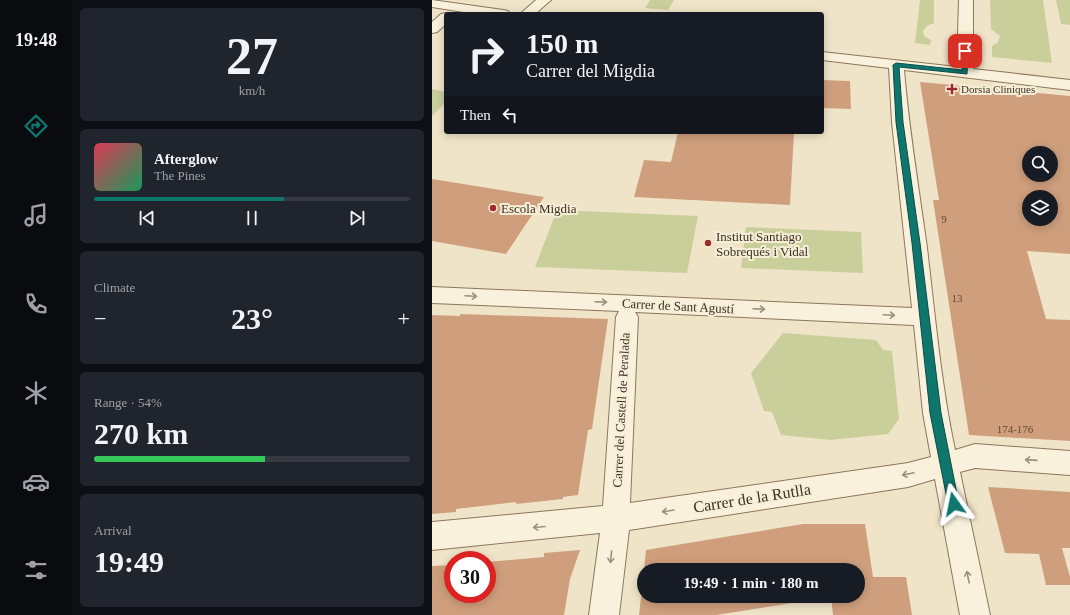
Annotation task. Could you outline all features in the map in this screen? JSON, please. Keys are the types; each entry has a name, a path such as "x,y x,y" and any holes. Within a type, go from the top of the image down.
{"street":[{"path":"529,12 544,0"},
{"path":"965,72 966,0"},
{"path":"432,4 454,11 470,12"},
{"path":"432,29 444,19"},
{"path":"824,56 1070,85"},
{"path":"896,65 900,122 935,413 975,615"},
{"name":"Carrer de Sant Agustí","path":"432,295 924,317"},
{"name":"Carrer del Castell de Peralada","path":"604,615 616,511 627,317"},
{"name":"Carrer de la Rutlla","path":"432,536 556,525 616,511 908,475 975,456 1070,463"}],"green space":[{"path":"650,0 674,0 668,10 645,8"},
{"path":"920,0 934,0 934,23 927,26 923,31 924,36 931,40 930,45 915,43"},
{"path":"990,0 1043,0 1052,63 992,57 992,46 998,42 1000,36 991,29"},
{"path":"1056,0 1070,0 1070,25 1061,24"},
{"path":"432,89 444,92 444,104 432,116"},
{"path":"557,210 698,216 687,273 535,267"},
{"path":"746,227 861,232 863,273 741,268"},
{"path":"783,333 876,340 883,350 892,351 899,419 888,434 831,440 781,435 772,412 764,411 751,373"}],"building":[{"path":"824,80 850,81 851,109 824,108"},
{"path":"920,82 1070,96 1070,254 1027,251 1046,319 1070,320 1070,441 969,435 933,200 939,200"},
{"path":"678,134 794,134 790,205 634,197 644,160 671,162"},
{"path":"432,179 544,197 506,254 432,241"},
{"path":"460,314 608,319 592,429 588,430 578,495 563,497 563,499 516,504 516,502 456,509 456,512 432,514 432,315 460,316"},
{"path":"988,487 1070,492 1070,548 1062,548 1070,577 1070,585 1046,585 1039,554 1005,553"},
{"path":"803,524 865,524 873,577 906,577 912,615 833,615 832,603 865,603 865,563 645,563 646,550"},
{"path":"580,550 570,579 564,615 432,615 432,566 444,565 444,603 496,603 496,561 544,557 544,553"},
{"path":"640,603 793,603 716,615 639,615"}],"place":[{"name":"Dorsia Cliniques","path":"952,89"},
{"name":"Escola Migdia","path":"493,208"},
{"name":"Institut Santiago Sobrequés i Vidal","path":"708,243"}],"route":[{"path":"954,504 935,413 916,243 900,122 896,65 965,72 965,51"}]}
